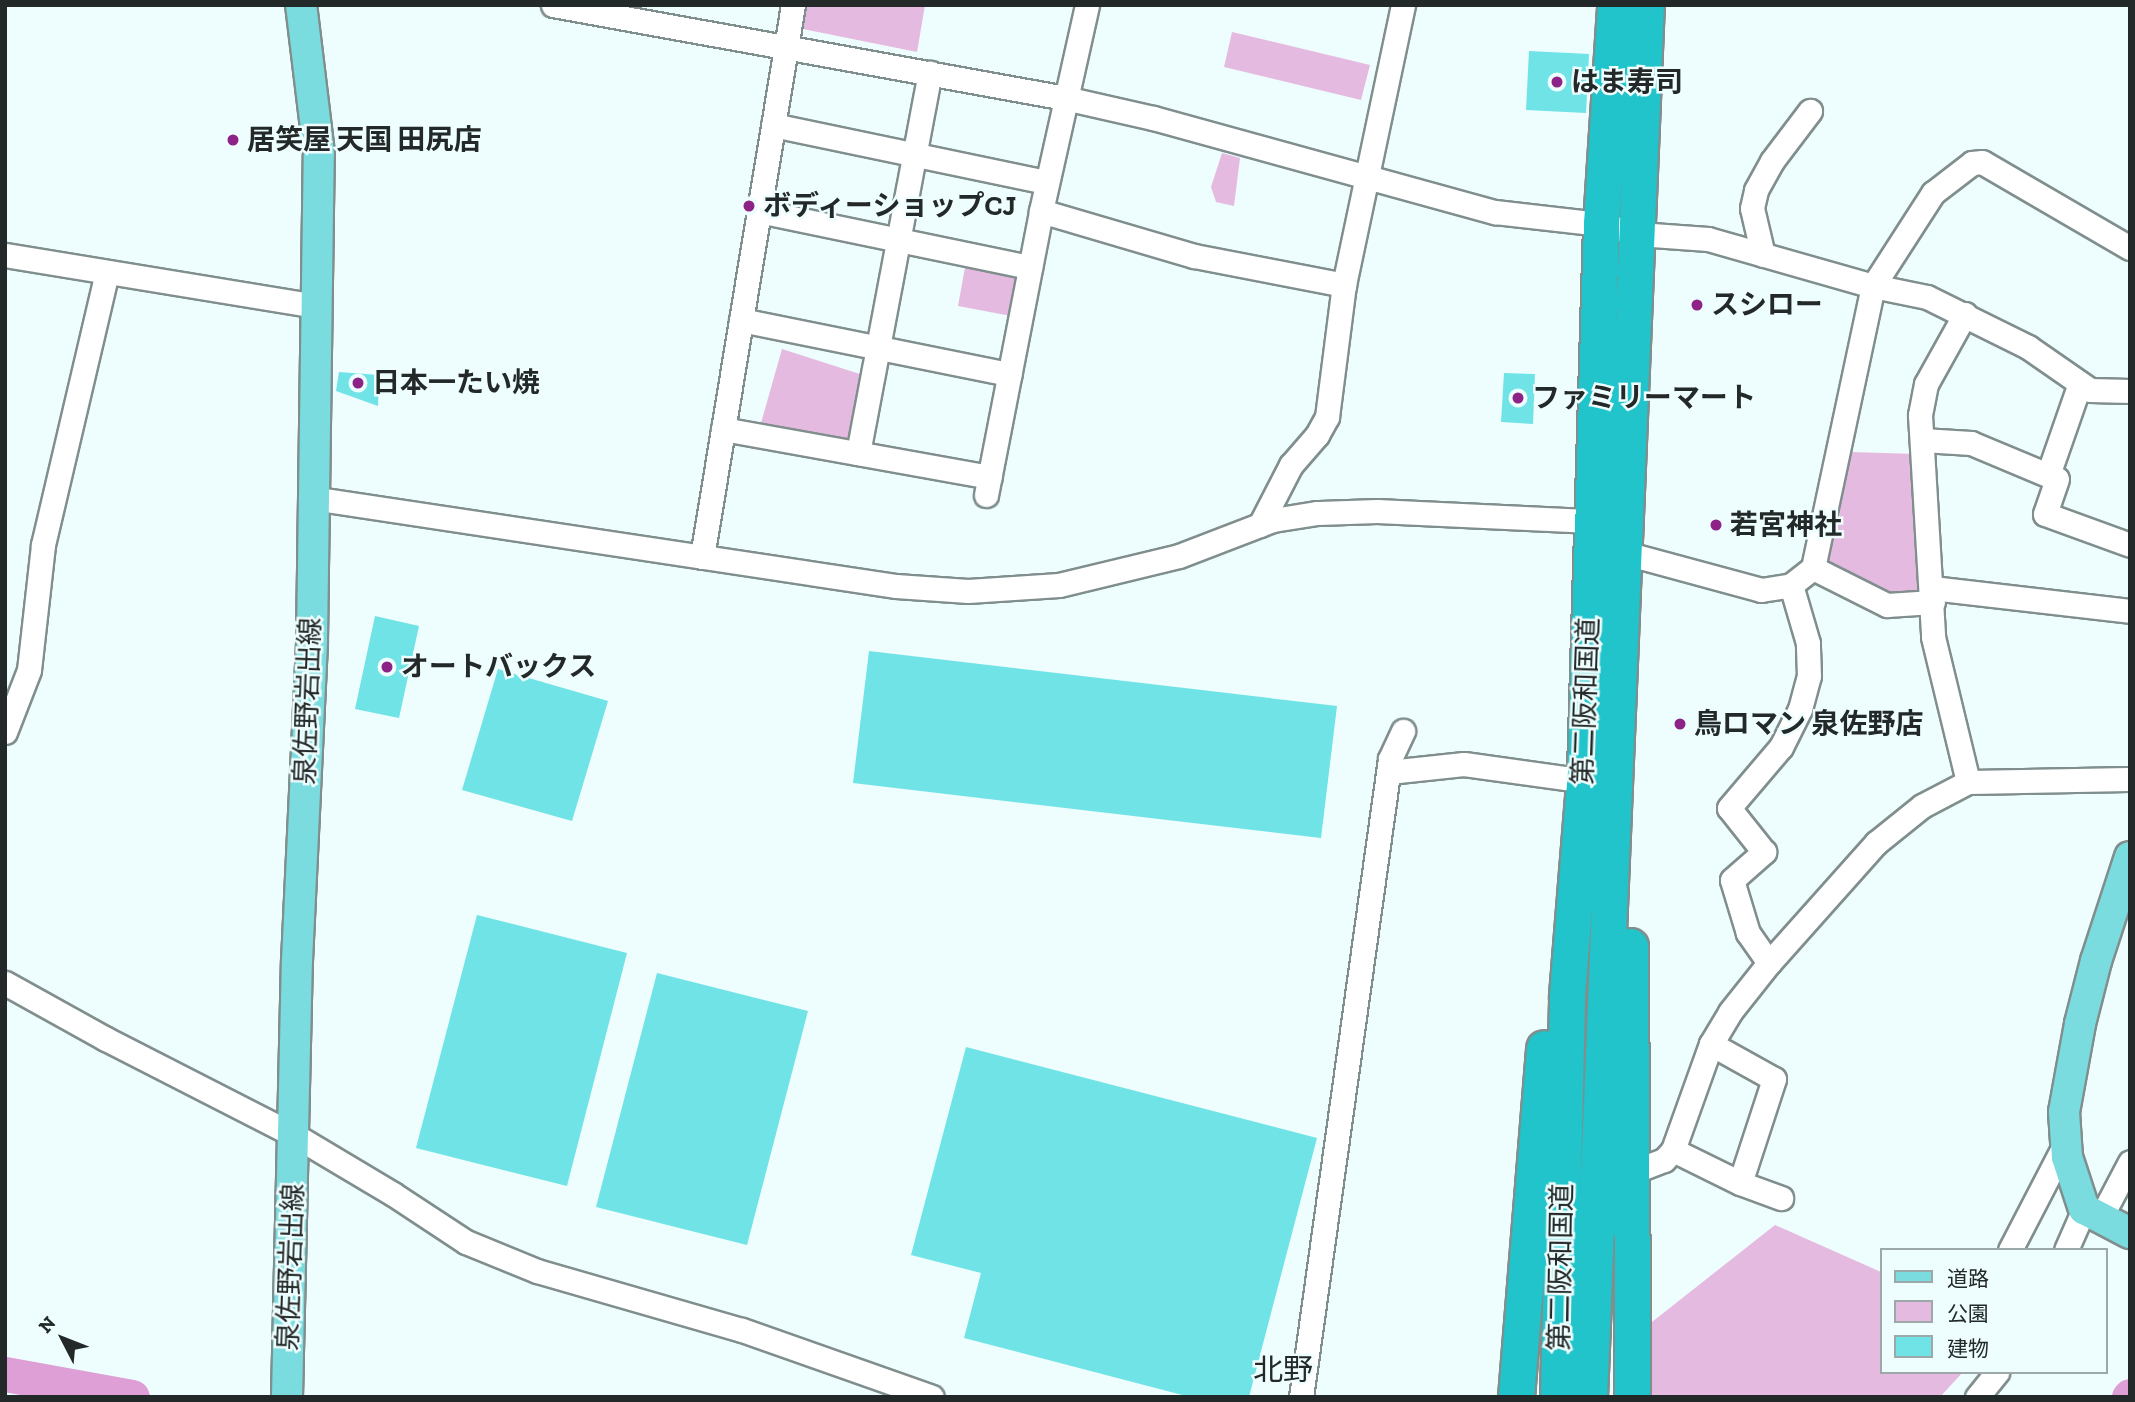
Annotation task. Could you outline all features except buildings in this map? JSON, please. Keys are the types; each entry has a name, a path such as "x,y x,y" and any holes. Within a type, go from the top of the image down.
{"highway":[{"name":"第二阪和国道","path":"1534,1381 1583,775 1601,224 1615,5"},
{"name":"第二阪和国道","path":"1614,1384 1615,737 1625,553 1646,5"},
{"path":"1614,1384 1621,1217 1630,1172 1629,802 1615,737"},
{"path":"1534,1381 1540,1213 1563,816 1583,775"}],"main road":[{"name":"泉佐野岩出線","path":"287,1397 297,961 312,640 318,153 301,5"},
{"path":"2130,857 2096,961 2080,1024 2064,1112 2067,1157 2093,1213 2130,1233"}],"street":[{"path":"553,5 1065,97 1369,176 1494,212 1601,224 1638,234 1708,239 1873,286 1927,297 2028,347 2090,390 2130,391"},
{"path":"702,557 793,5"},
{"path":"723,429 858,453 988,486 1041,211 1087,5"},
{"path":"1260,525 1291,465 1317,435 1327,417 1344,285 1403,5"},
{"path":"858,453 930,73"},
{"path":"1763,255 1752,208 1756,190 1772,161 1811,111"},
{"path":"773,125 1047,182"},
{"path":"312,498 896,586 968,592 1059,585 1179,556 1260,525 1317,513 1377,511 1592,521 1625,553 1761,590 1791,585 1813,568 1873,286 1933,193 1972,163 1982,162 2130,248"},
{"path":"759,211 1030,267"},
{"path":"1041,211 1194,256 1344,285"},
{"path":"5,255 315,306"},
{"path":"5,732 29,670 43,545 107,272"},
{"path":"1965,314 1926,384 1920,415 1933,595 1933,636 1968,782"},
{"path":"741,320 1010,374"},
{"path":"2048,475 2080,383"},
{"path":"1922,440 1971,443 2057,479 2045,514 2130,545"},
{"path":"1813,568 1887,605 1933,595 2130,611"},
{"path":"1769,963 1748,933 1732,880 1764,852 1729,808 1781,747 1800,709 1809,676 1808,643 1791,585"},
{"path":"1301,1397 1388,772 1390,759 1403,731"},
{"path":"1388,772 1464,764 1583,775"},
{"path":"1630,1172 1664,1160 1673,1150 1711,1044 1730,1012 1769,963 1876,843 1923,806 1968,782 2130,779"},
{"path":"5,983 106,1039 295,1135 466,1242 537,1270 742,1331 932,1397"},
{"path":"1711,1044 1774,1079 1740,1183"},
{"path":"2011,1248 2066,1142"},
{"path":"1673,1150 1740,1183 1781,1198"},
{"path":"2067,1248 2130,1162"},
{"path":"1977,1397 1995,1374"}],"green space":[{"path":"807,5 925,5 917,52 803,29"},
{"path":"1232,32 1370,65 1361,100 1224,67"},
{"path":"1222,153 1240,158 1234,206 1216,202 1211,187"},
{"path":"966,262 1010,270 1017,281 1011,316 958,306"},
{"path":"782,349 866,376 854,446 759,430"},
{"path":"1850,452 1917,454 1926,596 1884,598 1821,562"},
{"path":"1775,1225 1880,1272 1880,1374 1961,1374 1940,1397 1640,1397 1638,1333"}],"waterway":[{"path":"5,1374 132,1397"}],"place":[{"name":"はま寿司","path":"1557,82"},
{"name":"居笑屋 天国 田尻店","path":"233,140"},
{"name":"ボディーショップCJ","path":"749,206"},
{"name":"スシロー","path":"1697,305"},
{"name":"日本一たい焼","path":"358,383"},
{"name":"ファミリーマート","path":"1518,398"},
{"name":"若宮神社","path":"1716,525"},
{"name":"オートバックス","path":"387,667"},
{"name":"鳥ロマン 泉佐野店","path":"1680,724"}],"district":[{"name":"北野","path":"1283,1370"}]}
